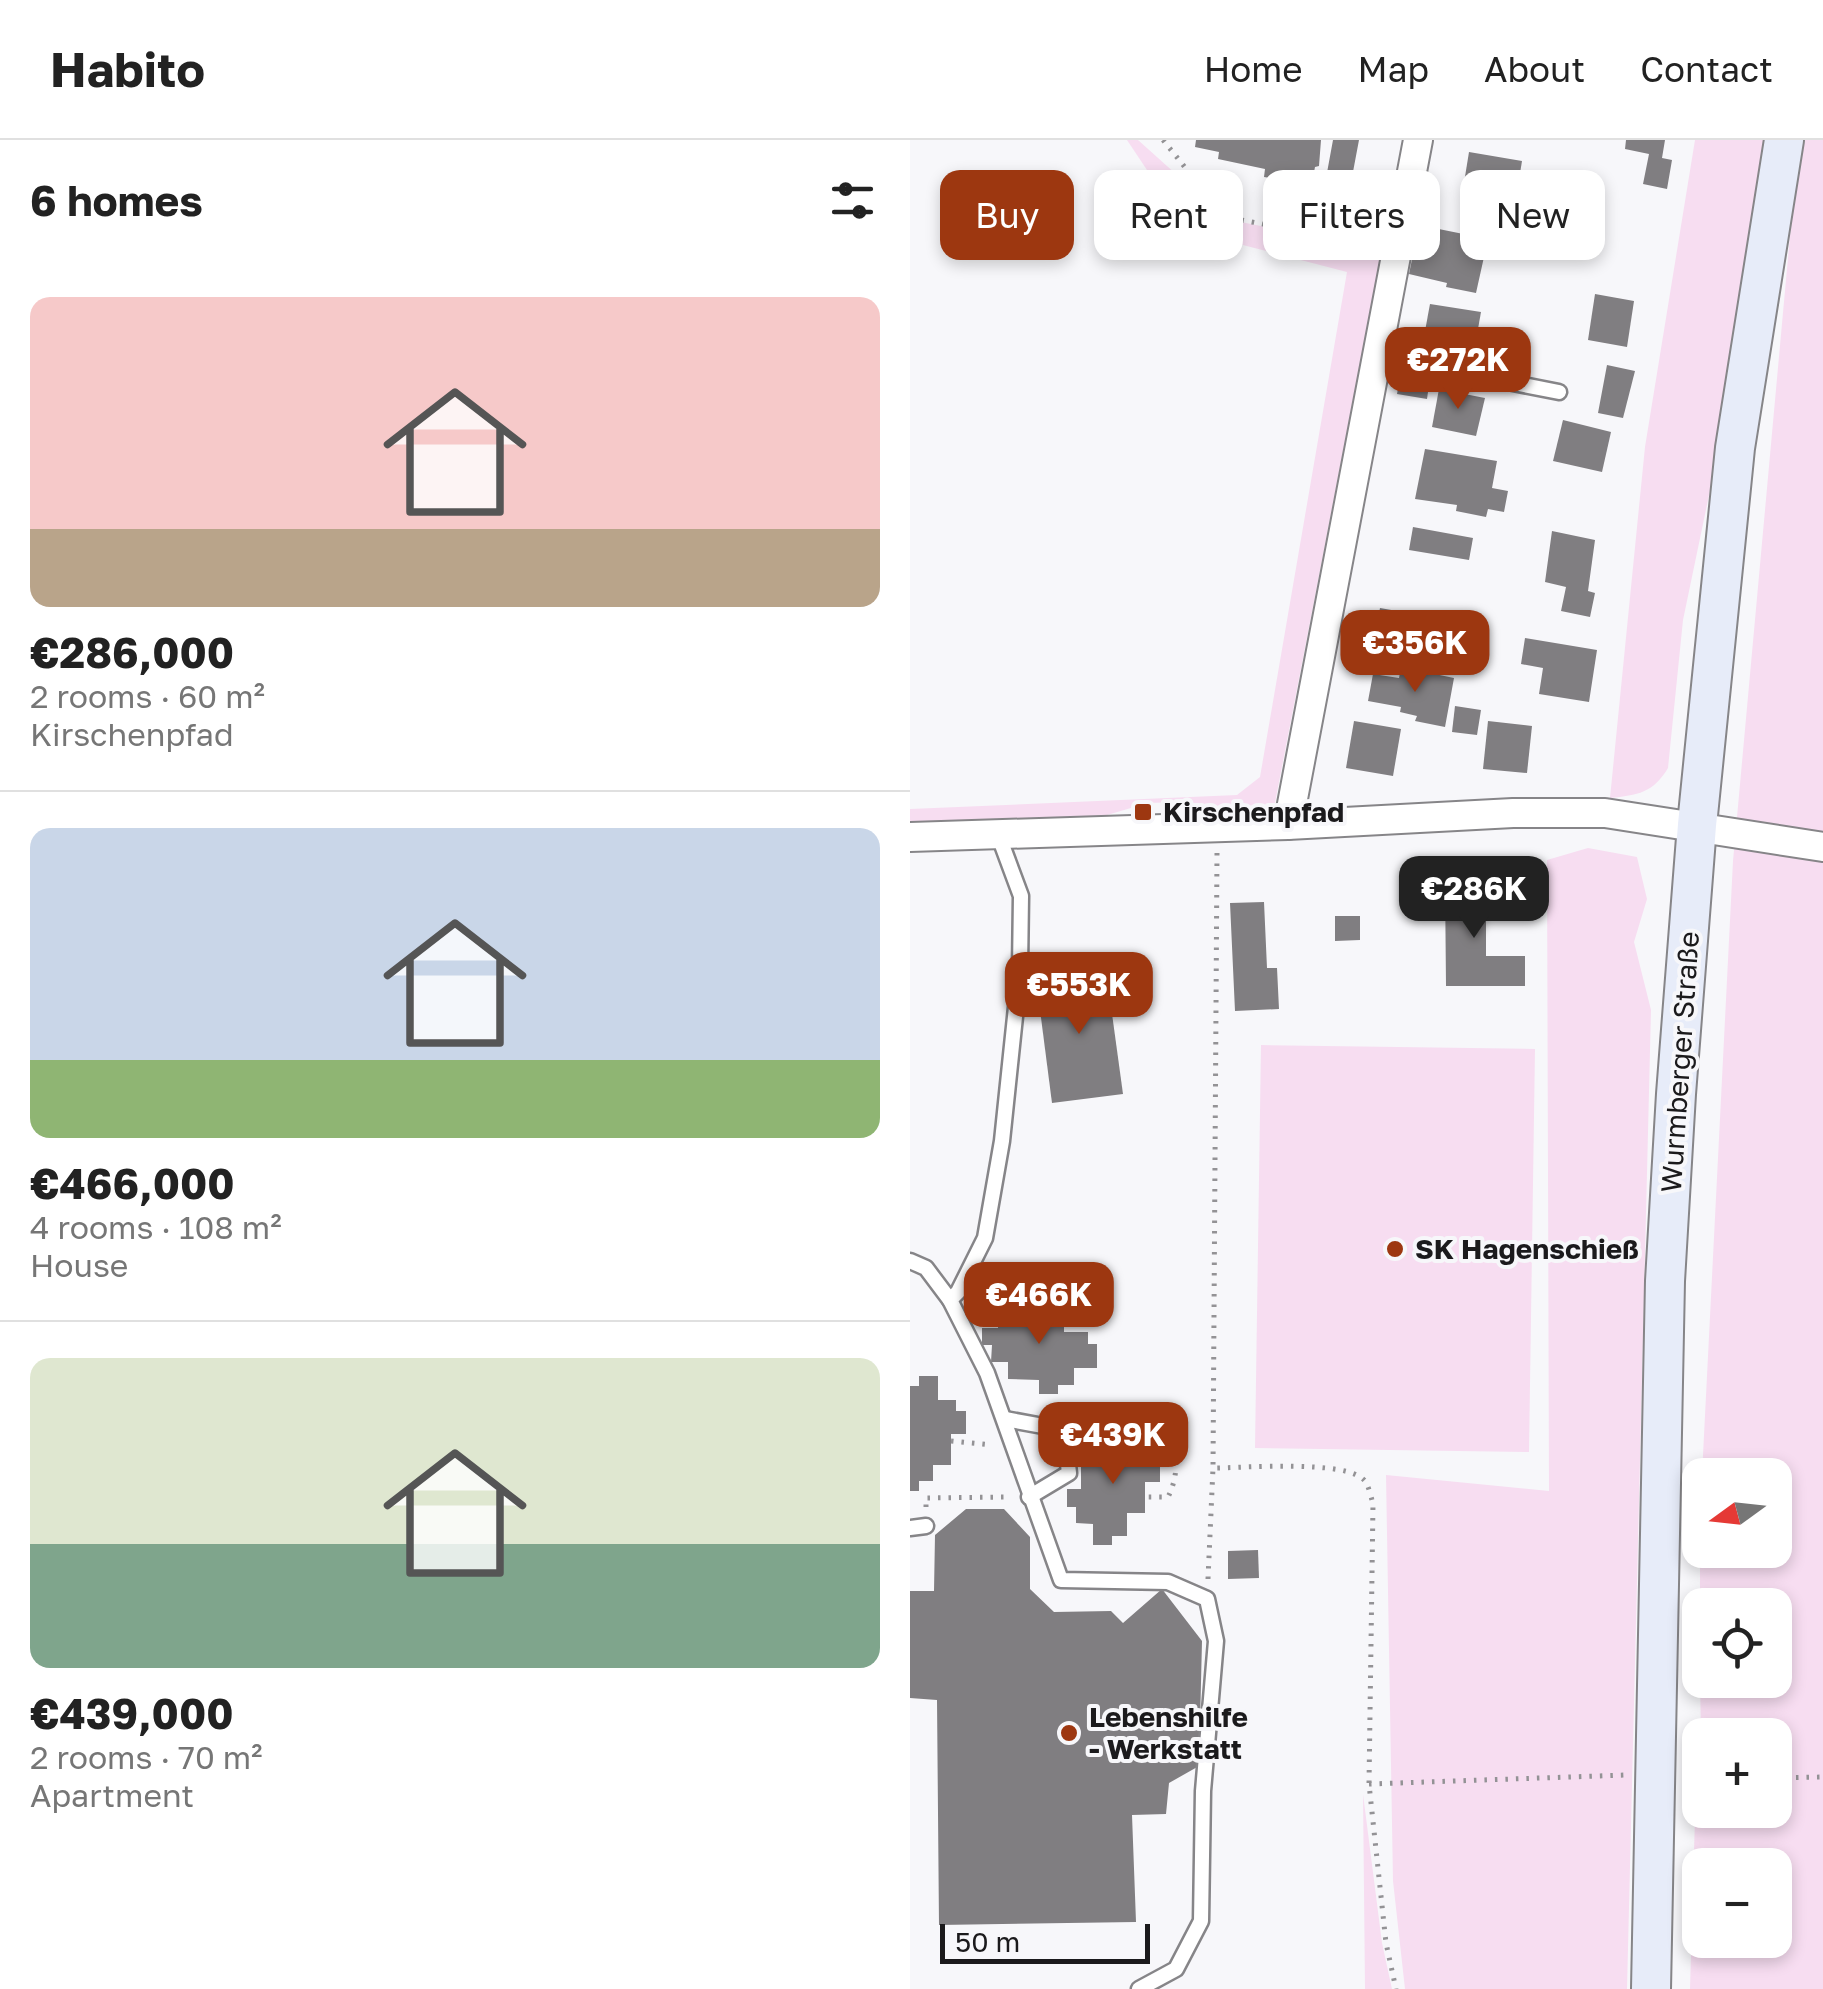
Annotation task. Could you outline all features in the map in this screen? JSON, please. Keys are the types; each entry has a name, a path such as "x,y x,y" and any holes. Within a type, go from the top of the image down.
{"main road":[{"name":"Wurmberger Straße","path":"1651,1989 1666,1281 1697,825 1740,416 1784,140"}],"street":[{"path":"1412,170 1418,140"},
{"path":"1288,825 1395,260"},
{"path":"910,837 1604,813 1823,846"}],"lane":[{"path":"1376,356 1559,392"},
{"path":"954,1296 985,1238 1002,1141 1020,969 1020,896 998,834"},
{"path":"910,1261 926,1268 954,1296 1005,1419 1060,1580 1168,1582 1207,1599 1216,1641 1204,1792 1201,1921 1176,1968 1139,1989"},
{"path":"1005,1419 1054,1428 1066,1448 1068,1472 1029,1497"},
{"path":"910,1528 926,1526"}],"path":[{"path":"1163,140 1225,217 1263,224"},
{"path":"1207,1599 1213,1468 1217,827"},
{"path":"954,1296 1024,1292 1075,1313"},
{"path":"1054,1428 1126,1415 1161,1428 1176,1452 1177,1479 1168,1498 1148,1497"},
{"path":"950,1441 1015,1448"},
{"path":"1213,1468 1330,1468 1354,1472 1366,1482 1373,1524 1369,1784 1381,1908 1396,1989"},
{"path":"926,1526 926,1498 1029,1497"},
{"path":"1369,1784 1656,1774"},
{"path":"1792,1778 1823,1777"}],"shaded area":[{"path":"1127,140 1138,140 1171,170 1147,170"},
{"path":"1695,140 1770,140 1724,423 1683,620 1668,768 1657,783 1644,791 1610,798 1645,447"},
{"path":"1805,140 1823,140 1823,1989 1690,1989 1691,1958 1792,1958 1792,1848 1694,1848 1695,1828 1792,1828 1792,1718 1701,1718 1700,1698 1792,1698 1792,1588 1700,1588 1700,1568 1792,1568 1792,1458 1703,1458 1733,861 1793,203"},
{"path":"1243,222 1263,226 1263,250 1243,245"},
{"path":"1301,260 1380,260 1274,808 1253,815 1229,816 1181,812 1179,802 1148,803 1107,815 910,828 910,809 1237,795 1260,777 1347,272"},
{"path":"1588,848 1637,857 1647,899 1634,942 1651,1010 1627,1989 1405,1989 1393,1881 1386,1475 1549,1491 1547,860"},
{"name":"SK Hagenschieß","path":"1261,1045 1535,1049 1529,1452 1255,1448"},
{"path":"1363,1794 1382,1943 1392,1989 1365,1989"}],"building":[{"path":"1196,140 1321,140 1319,166 1314,170 1265,170 1218,159 1219,152 1195,147"},
{"path":"1333,140 1359,140 1353,170 1327,170"},
{"path":"1626,140 1665,140 1662,158 1672,160 1667,189 1643,184 1649,154 1625,149"},
{"path":"1469,152 1522,161 1521,170 1466,170"},
{"path":"1440,229 1460,233 1460,260 1483,260 1476,293 1409,274 1412,260 1440,260"},
{"path":"1595,294 1634,301 1627,347 1588,340"},
{"path":"1430,304 1481,312 1476,340 1425,331"},
{"path":"1607,365 1635,371 1623,418 1598,413"},
{"path":"1401,373 1430,378 1427,399 1397,394"},
{"path":"1439,389 1485,398 1476,436 1432,427"},
{"path":"1563,420 1611,432 1602,472 1553,461"},
{"path":"1425,449 1497,461 1492,488 1508,491 1504,512 1488,509 1486,517 1456,511 1457,505 1415,499"},
{"path":"1413,527 1473,538 1469,560 1409,550"},
{"path":"1552,531 1595,540 1588,591 1595,593 1590,617 1561,611 1566,587 1545,582"},
{"path":"1380,608 1414,614 1409,639 1375,633"},
{"path":"1525,638 1597,650 1589,702 1539,694 1543,668 1521,664"},
{"path":"1401,667 1454,678 1445,727 1415,721 1417,716 1400,712 1401,707 1368,701 1373,674 1399,678"},
{"path":"1455,706 1481,710 1477,735 1452,732"},
{"path":"1354,721 1401,729 1393,776 1346,768"},
{"path":"1488,721 1532,726 1527,773 1483,769"},
{"path":"1445,881 1486,881 1486,956 1525,956 1525,986 1446,986"},
{"path":"1264,902 1267,968 1277,968 1279,1009 1235,1011 1230,903"},
{"path":"1335,916 1360,916 1360,940 1335,941"},
{"path":"1106,970 1123,1094 1052,1103 1036,979"},
{"path":"1014,1299 1033,1299 1032,1314 1064,1315 1064,1332 1088,1332 1088,1344 1097,1344 1097,1368 1074,1368 1074,1385 1058,1385 1058,1394 1039,1394 1039,1380 1008,1379 1008,1362 991,1362 992,1345 982,1345 982,1328 998,1328 998,1309 1014,1309"},
{"path":"919,1376 938,1376 938,1400 956,1400 956,1411 966,1411 966,1434 951,1434 951,1465 933,1465 933,1481 919,1481 919,1491 910,1491 910,1386 919,1386"},
{"path":"1115,1431 1132,1431 1132,1448 1149,1449 1149,1463 1160,1463 1160,1482 1145,1482 1145,1513 1127,1513 1127,1536 1112,1536 1112,1545 1093,1545 1093,1524 1076,1523 1076,1507 1067,1507 1067,1489 1081,1489 1081,1458 1099,1458 1098,1441 1115,1441"},
{"name":"Lebenshilfe - Werkstatt","path":"966,1509 1004,1509 1030,1537 1030,1589 1054,1612 1111,1611 1123,1623 1162,1589 1202,1641 1199,1766 1169,1783 1166,1814 1132,1815 1136,1922 939,1925 937,1700 910,1698 910,1591 934,1591 935,1535"},
{"path":"1258,1550 1259,1578 1228,1579 1228,1551"}],"place":[{"name":"Kirschenpfad","path":"1143,812"},
{"name":"SK Hagenschieß","path":"1395,1249"},
{"name":"Lebenshilfe - Werkstatt","path":"1069,1733"}]}
